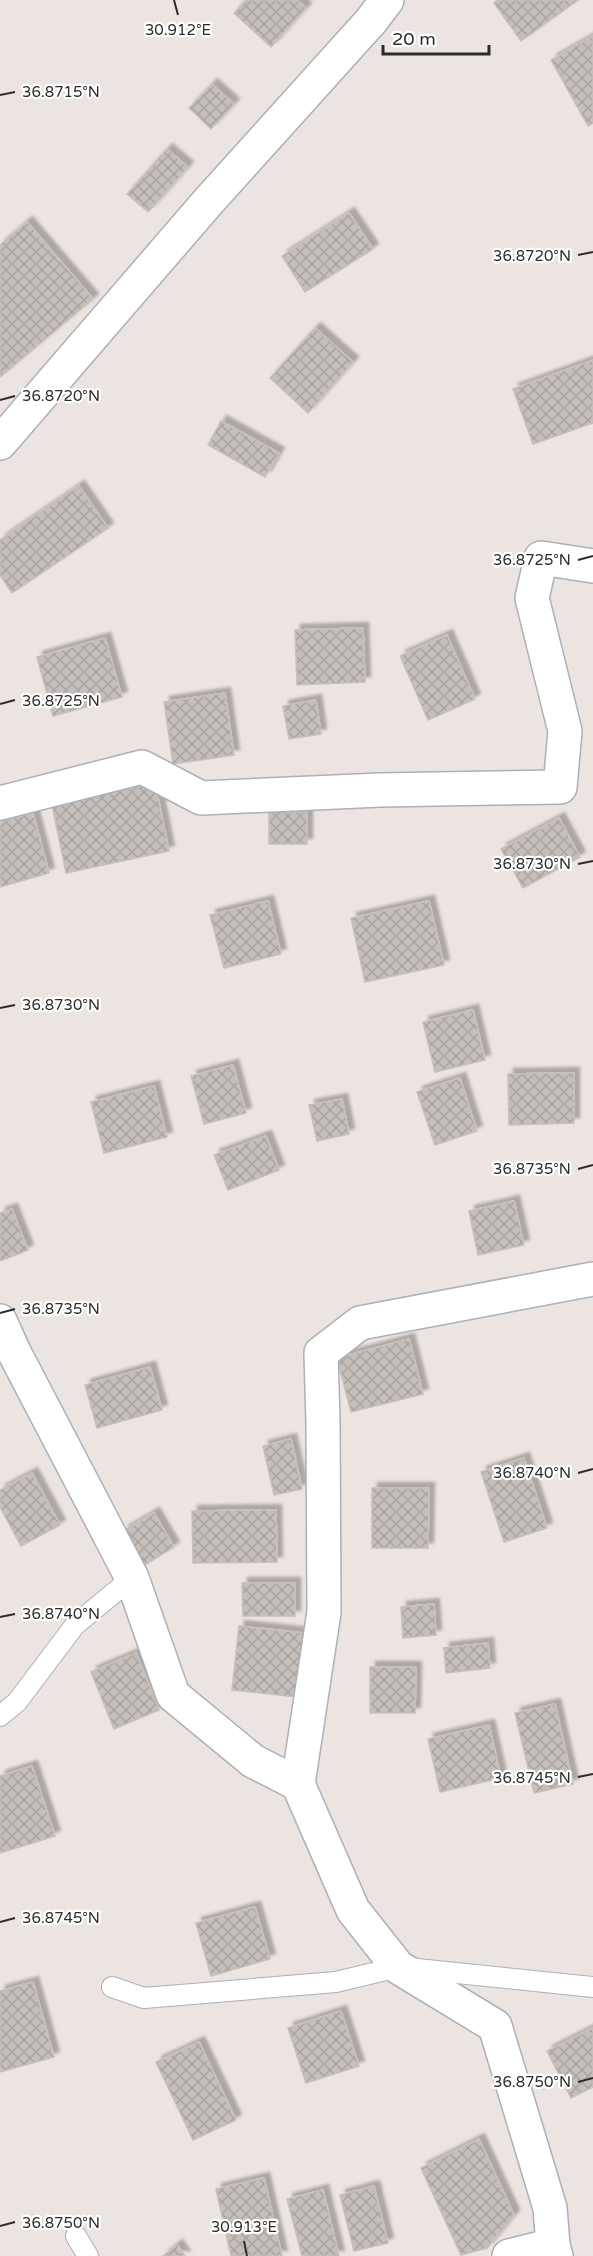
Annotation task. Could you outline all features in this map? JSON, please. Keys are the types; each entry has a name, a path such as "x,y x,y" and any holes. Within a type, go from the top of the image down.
{"street":[{"path":"0,443 207,202 371,21 387,0"},
{"path":"0,803 142,767 201,798 380,790 560,787 565,731 532,598 541,558 593,566"},
{"path":"509,2256 555,2251 549,2208 495,2026 398,1967 353,1910 298,1784 324,1612 321,1353 360,1323 593,1279"},
{"path":"0,1321 132,1578 173,1695 253,1761 298,1784"}],"lane":[{"path":"0,1716 17,1702 75,1625 132,1578"},
{"path":"112,1987 144,1998 336,1982 398,1967 593,1988"},
{"path":"76,2236 88,2256"}],"building":[{"path":"246,0 297,0 306,8 271,47 234,13"},
{"path":"497,0 578,0 521,41 494,3"},
{"path":"593,36 593,123 588,126 551,60"},
{"path":"212,84 234,104 211,129 189,108"},
{"path":"167,149 188,167 148,212 127,194"},
{"path":"349,213 373,249 305,292 282,256"},
{"path":"27,222 93,299 0,377 0,245"},
{"path":"315,328 353,362 308,413 270,378"},
{"path":"593,360 593,423 533,444 513,389"},
{"path":"221,421 279,453 265,477 208,445"},
{"path":"79,486 108,528 12,593 0,575 0,540"},
{"path":"363,628 365,682 297,685 295,630"},
{"path":"447,635 475,699 428,720 400,656"},
{"path":"105,638 122,697 53,716 37,657"},
{"path":"225,693 234,755 173,764 164,702"},
{"path":"316,700 321,734 289,739 283,706"},
{"path":"155,783 169,851 66,873 52,805"},
{"path":"269,812 307,812 307,844 269,844"},
{"path":"33,813 49,873 0,887 0,822"},
{"path":"559,818 580,857 523,888 501,849"},
{"path":"268,901 281,954 224,968 210,915"},
{"path":"429,901 444,965 365,982 351,918"},
{"path":"473,1010 485,1060 435,1072 423,1022"},
{"path":"233,1065 246,1113 204,1124 191,1076"},
{"path":"574,1073 574,1123 509,1125 508,1074"},
{"path":"460,1078 477,1131 435,1145 417,1092"},
{"path":"154,1086 167,1137 104,1153 91,1102"},
{"path":"342,1099 349,1134 317,1141 309,1105"},
{"path":"266,1136 279,1170 228,1190 214,1155"},
{"path":"514,1201 524,1245 478,1255 469,1211"},
{"path":"12,1209 28,1250 0,1261 0,1213"},
{"path":"409,1339 423,1394 351,1412 337,1358"},
{"path":"150,1367 162,1410 97,1428 85,1385"},
{"path":"291,1439 302,1489 274,1495 263,1446"},
{"path":"524,1458 547,1528 504,1542 481,1472"},
{"path":"32,1473 60,1525 21,1546 0,1507 0,1490"},
{"path":"372,1488 429,1488 428,1548 372,1548"},
{"path":"276,1510 277,1562 193,1563 192,1511"},
{"path":"154,1513 174,1547 143,1566 123,1531"},
{"path":"242,1583 295,1583 295,1616 243,1616"},
{"path":"434,1604 436,1635 403,1638 401,1607"},
{"path":"239,1626 303,1633 297,1697 232,1690"},
{"path":"488,1643 490,1668 446,1673 444,1648"},
{"path":"136,1653 159,1710 114,1729 91,1672"},
{"path":"370,1667 416,1667 415,1713 370,1713"},
{"path":"555,1704 573,1784 534,1793 515,1713"},
{"path":"489,1725 501,1778 440,1792 428,1739"},
{"path":"32,1766 55,1836 0,1853 0,1776"},
{"path":"255,1907 270,1959 211,1976 196,1923"},
{"path":"33,1982 54,2057 0,2072 0,1991"},
{"path":"341,2011 359,2066 306,2083 288,2028"},
{"path":"593,2028 593,2087 571,2098 547,2051"},
{"path":"199,2042 236,2120 193,2140 156,2062"},
{"path":"479,2139 514,2215 487,2248 461,2255 421,2168"},
{"path":"264,2178 282,2256 231,2256 216,2189"},
{"path":"374,2186 388,2243 354,2251 340,2195"},
{"path":"323,2190 339,2256 302,2256 287,2199"},
{"path":"177,2245 185,2256 163,2256"}]}
